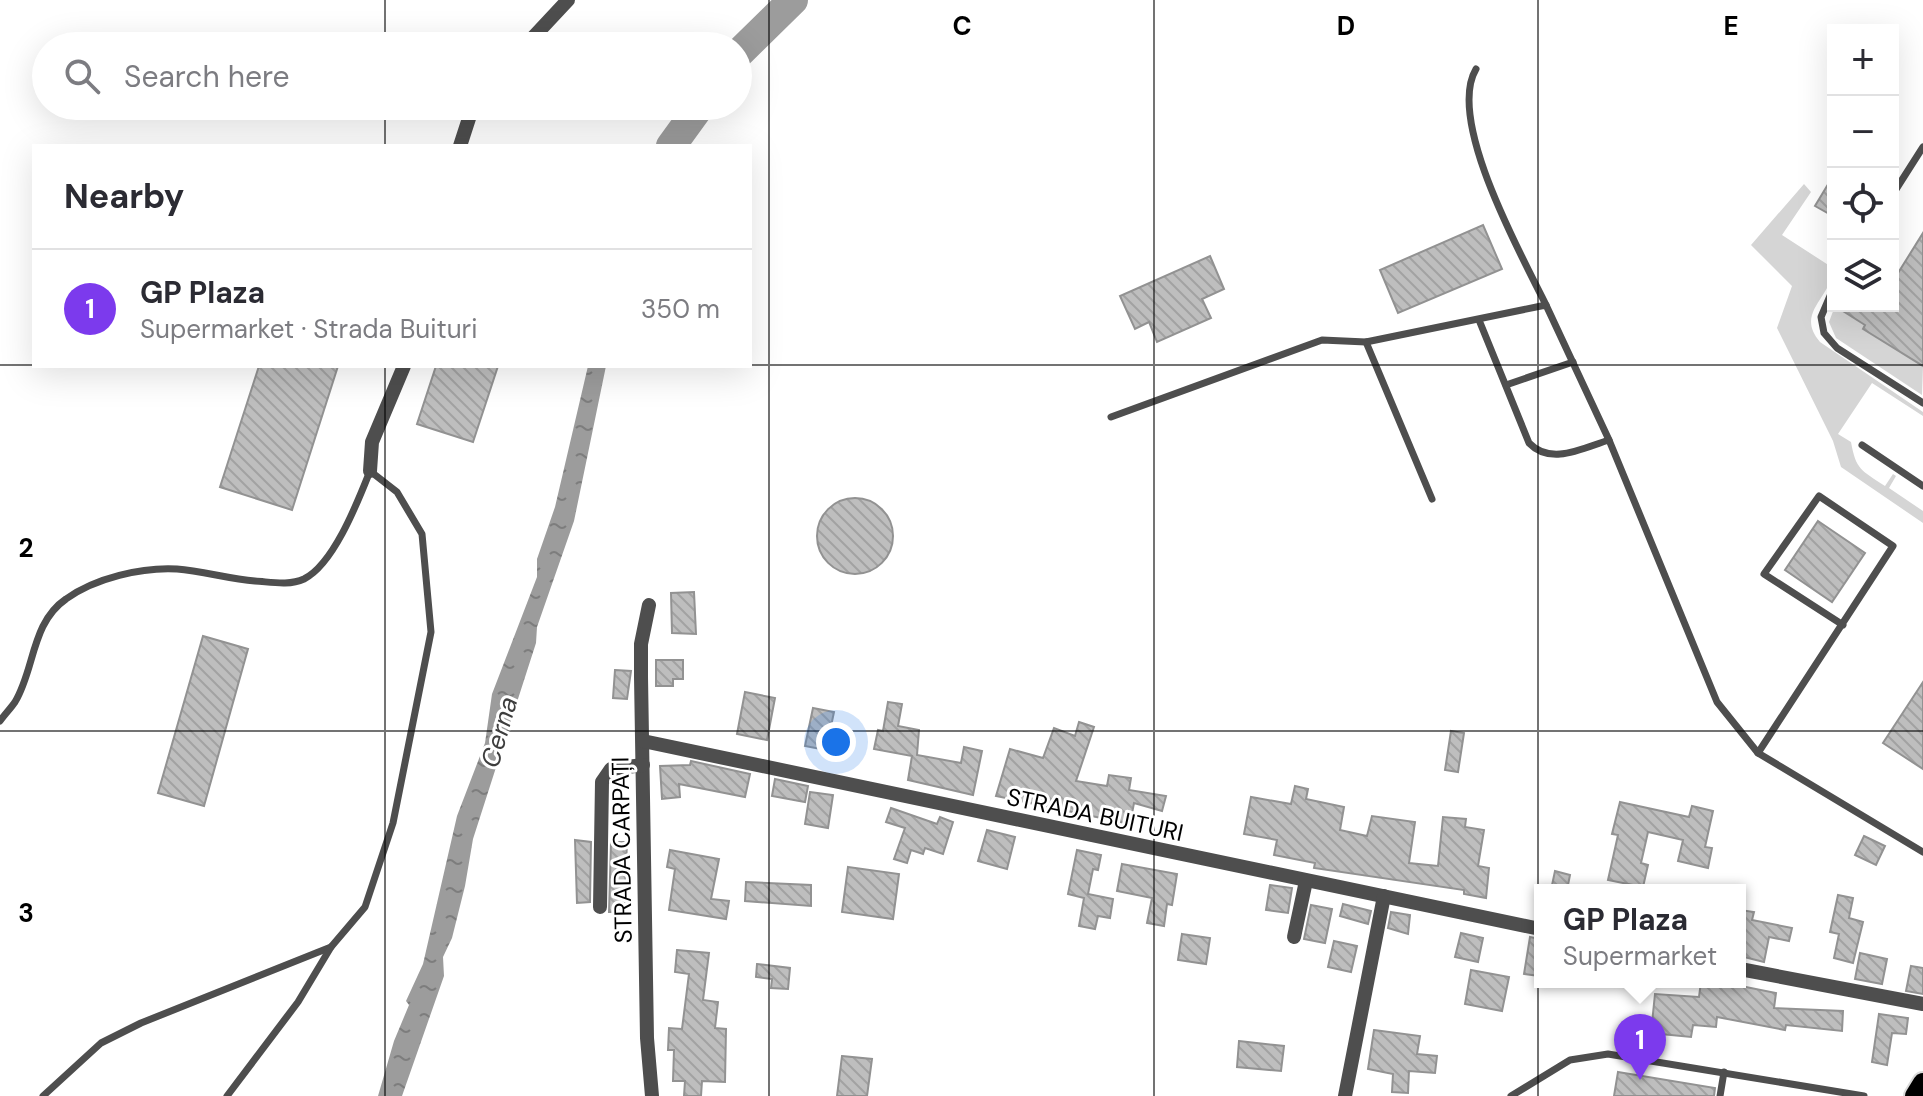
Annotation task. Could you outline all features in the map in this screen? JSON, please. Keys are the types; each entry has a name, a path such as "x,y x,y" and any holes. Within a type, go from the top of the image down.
{"main road":[{"path":"1915,1096 1923,1083"}],"street":[{"path":"538,32 568,0"},
{"path":"461,144 468,120"},
{"path":"370,471 372,442 403,368"},
{"name":"STRADA CARPAȚI","path":"649,605 641,644 647,1038 652,1096"},
{"name":"STRADA BUITURI","path":"643,741 1534,928"},
{"path":"600,907 602,782 611,769 643,765"},
{"path":"1294,937 1306,881"},
{"path":"1345,1096 1384,896"},
{"path":"1746,970 1923,1004"}],"lane":[{"path":"1476,69 1468,83 1468,115 1494,197 1609,440 1707,684 1758,753 1923,852"},
{"path":"1899,185 1923,147"},
{"path":"1827,303 1821,317 1828,339 1923,403"},
{"path":"1111,417 1322,340 1366,342 1546,305"},
{"path":"1479,320 1529,443 1537,451 1560,455 1609,440"},
{"path":"1366,342 1432,499"},
{"path":"1506,385 1573,362"},
{"path":"1862,445 1923,486"},
{"path":"0,721 16,701 35,642 49,616 65,599 106,580 152,569 179,569 223,578 283,583 305,579 340,537 370,471 397,492 422,534 431,632 393,823 365,907 331,947 298,1002 227,1096"},
{"path":"1758,753 1843,625 1893,546 1819,496 1764,574 1843,625"},
{"path":"43,1096 101,1043 141,1023 331,947"},
{"path":"1511,1096 1570,1060 1588,1054 1608,1054 1864,1096"},
{"path":"1720,1096 1724,1072"}],"shaded area":[{"path":"1804,184 1811,192 1782,235 1827,264 1827,288 1813,313 1813,331 1820,342 1923,412 1923,416 1872,383 1838,434 1851,442 1858,464 1870,476 1885,486 1893,474 1896,476 1889,488 1923,511 1923,523 1841,467 1833,441 1777,328 1792,286 1751,245"},
{"path":"1833,312 1855,312 1865,325 1863,329 1923,366 1922,395 1836,338 1829,322"}],"water":[{"path":"588,368 606,368 574,521 537,627 536,643 473,839 452,938 443,957 444,976 402,1096 378,1096 394,1041 409,1005 406,1001 423,964 457,816 485,743 492,694 537,577 537,559 555,507"}],"building":[{"path":"1827,186 1827,213 1815,206"},
{"path":"1483,225 1502,269 1398,313 1380,270"},
{"path":"1923,233 1923,366 1863,329 1865,325 1844,312 1899,312 1899,271"},
{"path":"1210,256 1224,289 1202,299 1211,318 1157,342 1149,322 1135,329 1120,296"},
{"path":"258,368 337,368 292,510 220,487"},
{"path":"435,368 497,368 473,442 417,424"},
{"path":"855,498 869,501 882,509 890,522 893,536 890,550 882,563 869,571 855,574 841,571 828,563 820,550 817,536 820,522 828,509 841,501"},
{"path":"1818,521 1865,553 1832,602 1785,570"},
{"path":"694,592 696,634 672,633 671,593"},
{"path":"203,636 248,649 204,806 158,793"},
{"path":"656,660 683,660 683,679 673,679 673,686 656,686"},
{"path":"615,670 631,671 627,699 613,698"},
{"path":"1923,682 1923,769 1883,743"},
{"path":"745,692 775,698 767,740 737,734"},
{"path":"888,702 902,704 898,726 919,730 917,755 961,763 964,747 982,751 973,795 908,780 912,756 874,749 878,730 883,731"},
{"path":"813,708 834,712 826,750 805,746"},
{"path":"1079,722 1094,727 1076,781 1107,786 1109,775 1131,778 1129,790 1166,796 1162,811 1134,803 1130,824 996,796 1010,749 1043,758 1054,728 1075,736"},
{"path":"1451,731 1464,733 1458,772 1445,770"},
{"path":"691,761 750,774 745,797 679,784 680,797 662,799 660,766 690,765"},
{"path":"775,779 808,786 805,802 772,796"},
{"path":"1295,786 1308,789 1306,799 1344,807 1340,830 1367,836 1372,816 1415,822 1409,863 1438,866 1443,817 1466,819 1465,827 1484,830 1478,866 1489,868 1486,898 1464,894 1464,890 1314,868 1315,863 1274,855 1277,840 1244,834 1251,797 1291,804"},
{"path":"810,792 833,795 828,828 805,824"},
{"path":"1620,802 1689,817 1692,806 1713,811 1705,847 1712,848 1708,868 1678,861 1683,840 1648,832 1641,863 1648,865 1644,884 1608,880 1618,835 1612,834"},
{"path":"891,808 937,824 940,817 953,822 943,854 925,848 923,854 911,850 907,863 894,859 905,828 886,822"},
{"path":"987,830 1015,837 1007,869 978,861"},
{"path":"1864,836 1885,846 1876,865 1855,855"},
{"path":"575,840 591,842 590,902 577,903"},
{"path":"611,842 627,842 624,912 609,912"},
{"path":"670,850 719,859 711,899 729,901 726,919 669,910 675,869 667,867"},
{"path":"1077,850 1101,855 1098,870 1093,869 1088,894 1113,899 1110,918 1098,916 1095,929 1079,926 1084,898 1068,894"},
{"path":"1122,864 1177,874 1172,905 1167,904 1164,926 1147,923 1152,898 1117,891"},
{"path":"848,867 899,874 893,919 842,912"},
{"path":"1555,871 1570,875 1568,884 1552,884"},
{"path":"746,882 811,885 811,906 745,901"},
{"path":"1270,885 1292,888 1288,913 1266,910"},
{"path":"1838,895 1853,898 1849,918 1863,922 1853,963 1834,958 1839,934 1830,932"},
{"path":"1343,904 1371,911 1368,924 1340,916"},
{"path":"1311,905 1332,909 1325,943 1304,939"},
{"path":"1746,911 1754,912 1752,920 1792,928 1789,941 1769,937 1764,962 1746,958"},
{"path":"1391,912 1410,915 1408,934 1388,928"},
{"path":"1461,933 1483,938 1478,962 1455,957"},
{"path":"1182,934 1210,938 1206,964 1178,960"},
{"path":"1530,937 1534,938 1534,975 1524,974"},
{"path":"1334,941 1357,946 1351,972 1328,967"},
{"path":"677,950 709,953 703,1000 718,1002 715,1028 726,1029 725,1082 702,1081 701,1096 684,1096 685,1081 673,1081 674,1050 668,1050 669,1028 682,1029 689,974 675,972"},
{"path":"1860,953 1887,959 1882,984 1855,979"},
{"path":"757,964 790,968 788,989 771,988 772,979 756,977"},
{"path":"1911,966 1923,968 1923,994 1906,991"},
{"path":"1471,970 1509,977 1502,1011 1465,1004"},
{"path":"1746,987 1776,993 1774,1008 1843,1011 1842,1031 1786,1025 1785,1030 1717,1017 1716,1027 1693,1025 1691,1037 1651,1033 1655,994 1699,997 1700,988"},
{"path":"1879,1014 1908,1018 1906,1034 1892,1033 1887,1065 1872,1062"},
{"path":"1374,1030 1420,1036 1417,1054 1437,1056 1435,1073 1409,1071 1408,1093 1392,1092 1393,1074 1368,1069"},
{"path":"1239,1041 1284,1046 1281,1071 1237,1067"},
{"path":"842,1056 872,1059 867,1096 837,1096"},
{"path":"1618,1072 1715,1088 1714,1096 1614,1096"}],"waterway":[{"name":"Cerna","path":"752,40 793,0"},
{"name":"Cerna","path":"672,144 690,120"}],"place":[{"name":"GP Plaza","path":"1640,1080"}]}
